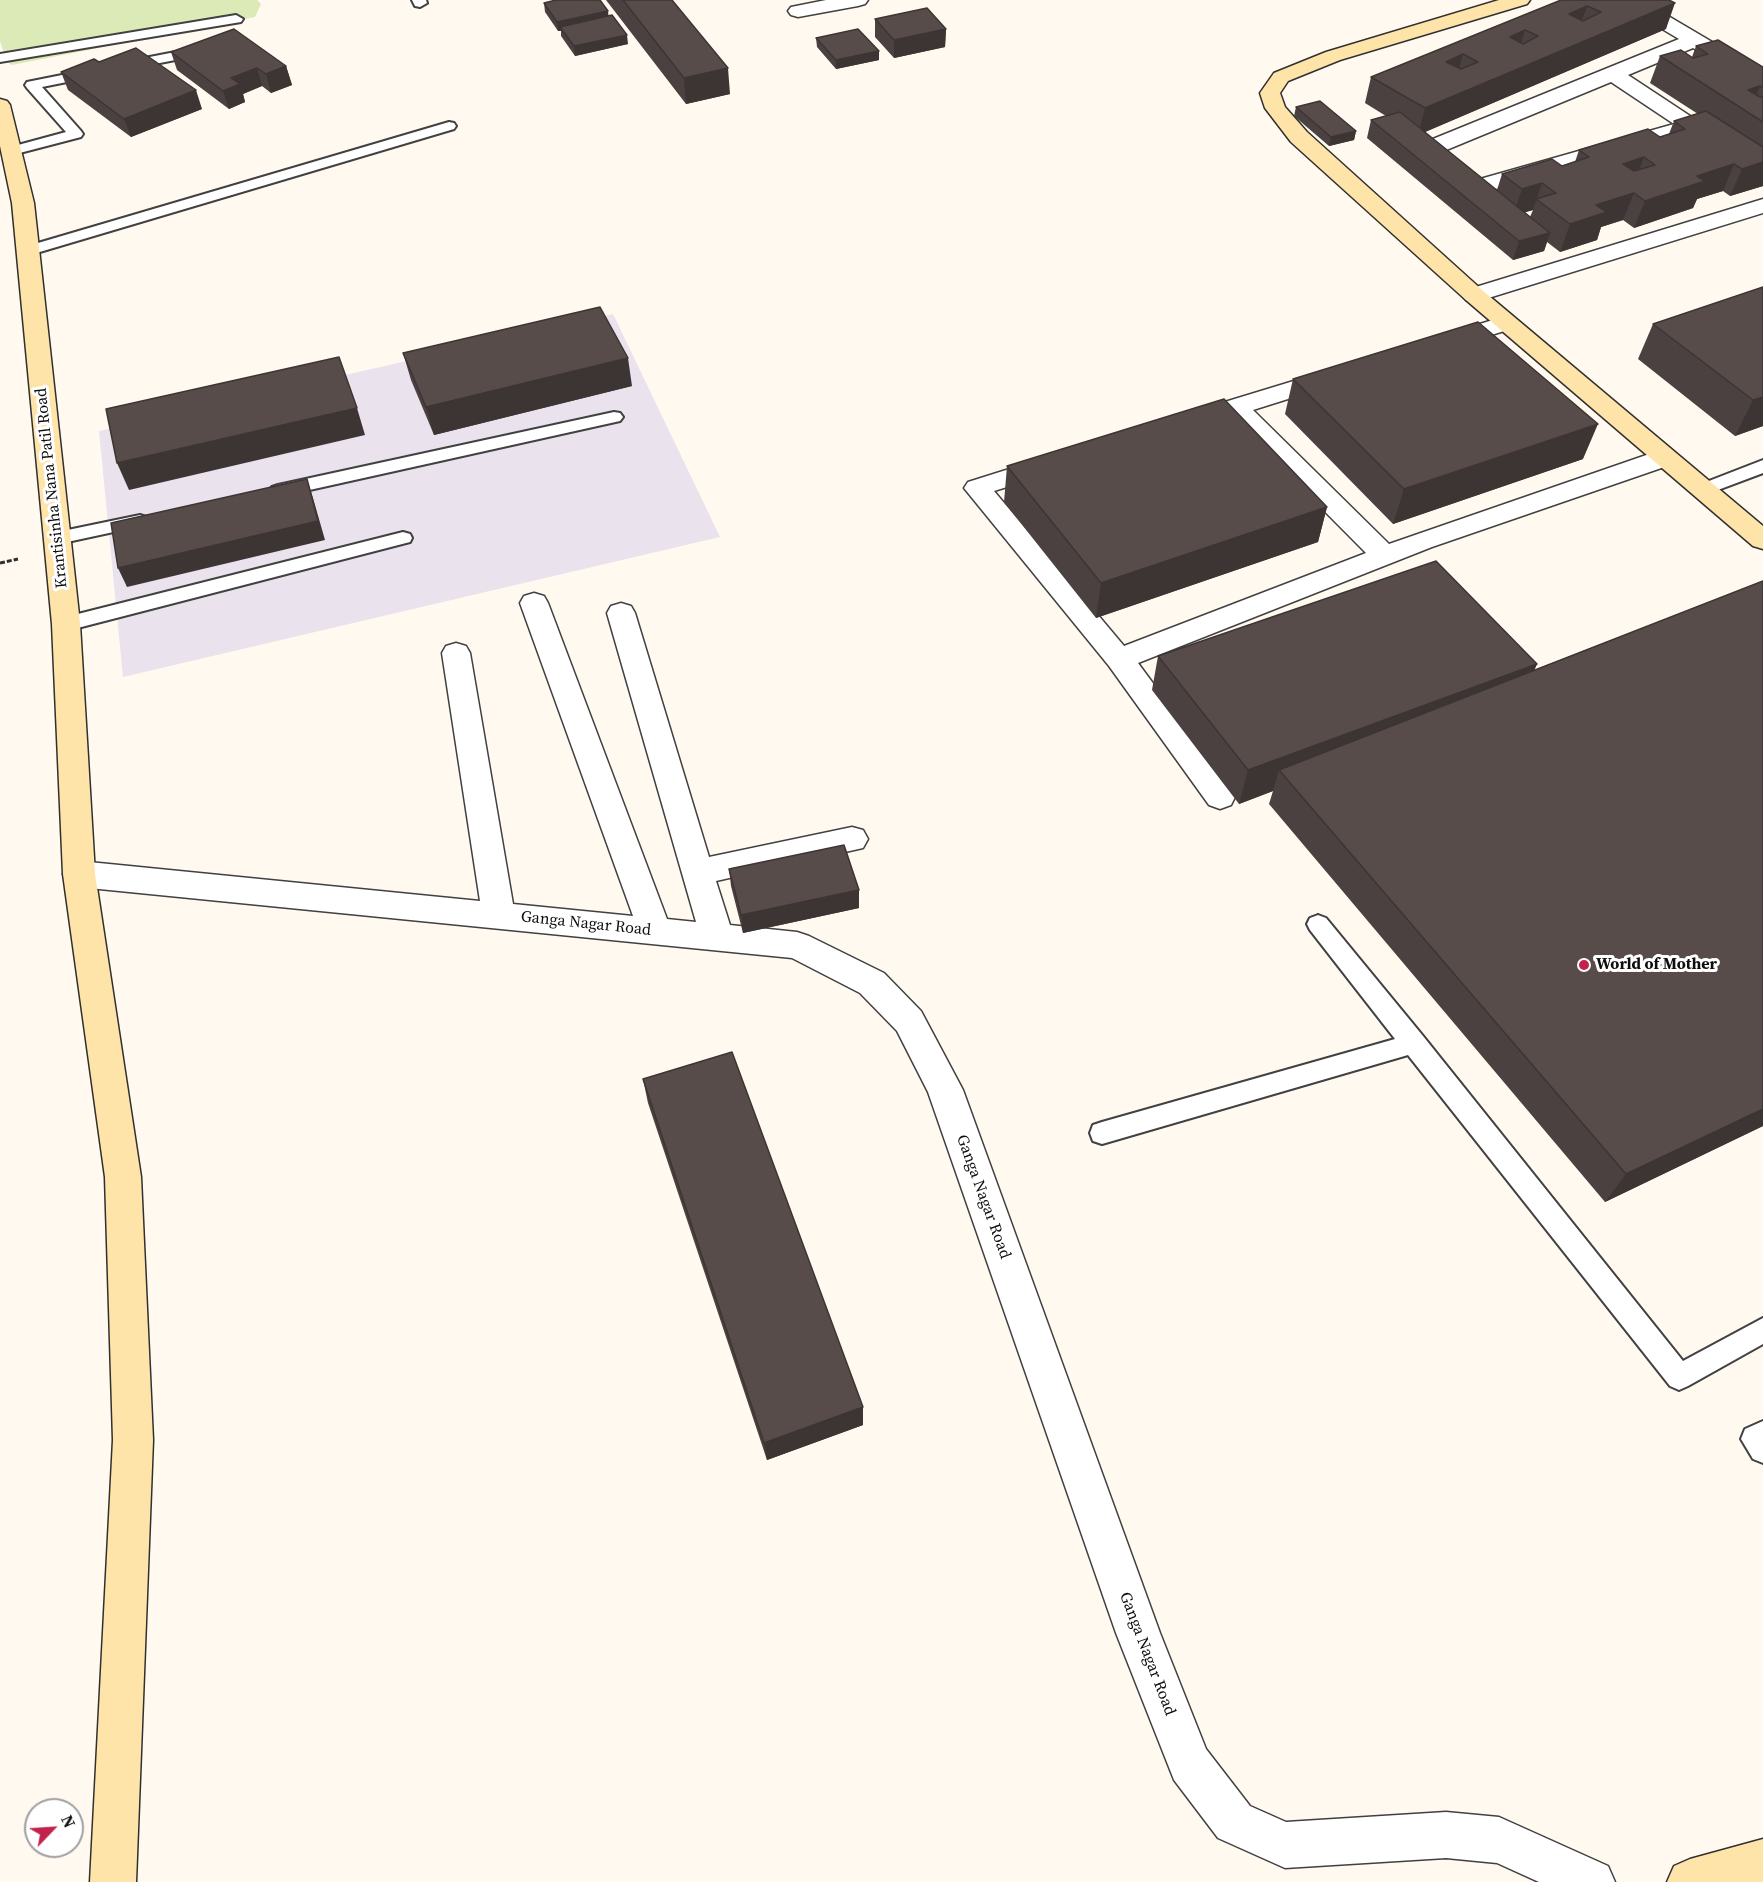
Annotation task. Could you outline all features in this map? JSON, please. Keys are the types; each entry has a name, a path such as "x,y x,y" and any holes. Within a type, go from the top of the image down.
{"main road":[{"path":"1520,0 1333,56 1281,77 1270,93 1275,108 1299,137 1473,295 1763,540"},
{"name":"Krantisinha Nana Patil Road","path":"0,105 22,203 66,624 79,874 123,1177 133,1440 113,1882"},
{"path":"1690,1882 1763,1862"}],"street":[{"path":"798,11 858,0"},
{"path":"1627,0 1763,81"},
{"path":"1431,148 1695,40"},
{"path":"1613,74 1763,174"},
{"path":"1481,186 1692,126"},
{"path":"1473,295 1763,206"},
{"path":"1429,347 1506,323"},
{"path":"1169,428 1361,368"},
{"path":"1236,407 1385,556"},
{"path":"1119,659 1385,556 1664,458"},
{"path":"1067,460 977,488 1119,659 1220,797"},
{"path":"534,603 655,931"},
{"path":"621,613 717,938"},
{"path":"456,653 499,915"},
{"path":"698,872 852,839"},
{"name":"Ganga Nagar Road","path":"79,874 797,945 872,983 909,1021 945,1090 1138,1633 1190,1764 1234,1822 1285,1845 1446,1835 1499,1839 1593,1882"}],"lane":[{"path":"0,58 236,20"},
{"path":"12,151 76,134 32,85 212,49"},
{"path":"27,250 449,126"},
{"path":"265,493 614,417"},
{"path":"1702,490 1763,466"},
{"path":"58,538 161,516"},
{"path":"66,624 404,538"},
{"path":"1318,924 1679,1377 1763,1330"},
{"path":"1102,1133 1415,1043"},
{"path":"1763,1434 1755,1439 1763,1449"}],"shaded area":[{"path":"613,314 720,537 123,677 99,431"}],"green space":[{"path":"0,0 257,0 261,4 255,17 12,65 7,62 0,41"}],"building":[{"path":"556,0 600,0 608,11 557,22 544,3"},
{"path":"623,0 672,0 728,68 684,78"},
{"path":"1561,0 1669,0 1675,3 1425,108 1371,77","holes":["1587,6 1601,12 1583,21 1569,14","1525,30 1538,36 1523,44 1510,37","1463,54 1478,62 1461,69 1446,62"]},
{"path":"927,8 946,29 894,40 875,19"},
{"path":"612,15 627,35 574,46 560,27"},
{"path":"234,29 286,66 266,74 257,68 231,78 240,84 223,91 171,52"},
{"path":"858,29 879,51 836,60 816,38"},
{"path":"1718,40 1763,67 1763,88 1760,86 1748,90 1763,97 1763,122 1660,56 1681,50 1693,58 1708,54 1696,46"},
{"path":"136,48 196,90 124,119 61,72 94,59 99,62"},
{"path":"1320,101 1356,131 1331,137 1296,107"},
{"path":"1706,111 1763,147 1763,162 1742,169 1734,164 1697,176 1705,181 1645,201 1634,193 1596,205 1607,212 1570,224 1536,199 1556,193 1542,183 1522,189 1502,174 1552,159 1562,166 1589,157 1579,150 1648,129 1660,137 1685,129 1674,121","holes":["1644,157 1655,165 1634,171 1623,164"]},
{"path":"1400,112 1550,233 1519,241 1371,120"},
{"path":"1763,287 1763,397 1753,400 1653,324"},
{"path":"600,307 628,358 426,407 403,353"},
{"path":"1478,322 1598,424 1404,489 1293,379"},
{"path":"339,357 357,408 117,463 106,409"},
{"path":"1224,399 1327,507 1101,583 1007,466"},
{"path":"307,479 318,521 118,568 111,523"},
{"path":"1436,561 1537,664 1248,770 1158,656"},
{"name":"World of Mother","path":"1763,581 1763,1109 1626,1174 1279,770"},
{"path":"844,845 859,890 741,915 729,869"},
{"path":"732,1052 863,1407 764,1443 643,1079"}],"place":[{"name":"World of Mother","path":"1584,965"}]}
